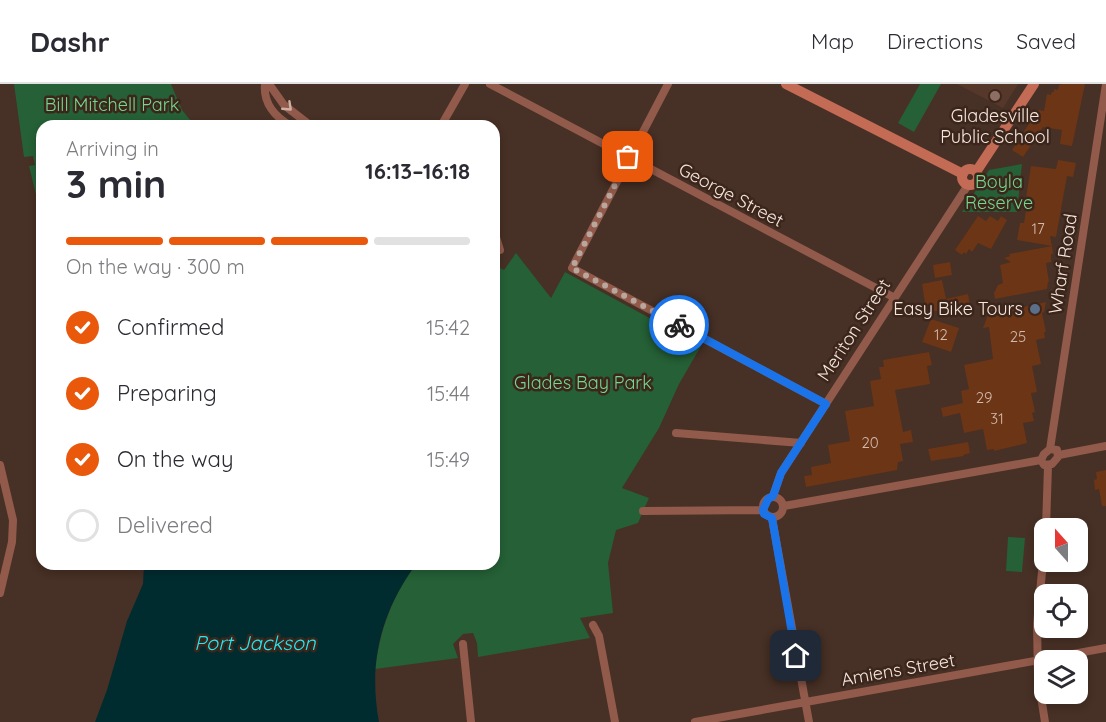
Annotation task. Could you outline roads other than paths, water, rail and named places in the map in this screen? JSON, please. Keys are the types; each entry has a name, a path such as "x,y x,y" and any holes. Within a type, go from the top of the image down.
{"street":[{"path":"267,84 264,94 273,112 283,120"},
{"path":"267,84 284,105 303,120"},
{"path":"444,120 465,84"},
{"name":"George Street","path":"490,84 895,298"},
{"path":"668,84 572,268 826,404"},
{"path":"786,84 963,174"},
{"path":"976,172 1034,84"},
{"name":"Wharf Road","path":"1050,449 1106,84"},
{"path":"969,169 976,172 977,182 968,185 962,179 963,174 969,169"},
{"name":"Meriton Street","path":"773,496 781,473 968,185"},
{"path":"676,433 801,443"},
{"path":"1047,466 1052,464 1059,455 1106,446"},
{"path":"1041,460 1050,449 1057,450 1059,455"},
{"path":"1041,460 1047,466"},
{"path":"772,518 784,506 1041,460"},
{"path":"0,465 13,520 9,556 0,593"},
{"path":"1046,518 1047,466"},
{"path":"763,510 768,499 773,496 780,498 784,506"},
{"path":"644,511 763,510"},
{"path":"763,510 764,514 772,518"},
{"path":"772,518 809,722"},
{"path":"0,554 9,556"},
{"path":"1037,650 1036,624 1042,572"},
{"path":"593,625 599,636 615,722"},
{"path":"463,645 471,722"},
{"name":"Amiens Street","path":"1088,651 1106,648"},
{"name":"Amiens Street","path":"695,722 1034,661"},
{"path":"1043,704 1045,722"}],"water":[{"name":"Port Jackson","path":"144,570 412,570 394,601 380,639 375,679 379,722 95,722 127,621 143,584"}],"place":[{"name":"Gladesville Public School","path":"995,96"},
{"name":"Easy Bike Tours","path":"1035,309"}],"park label":[{"name":"Bill Mitchell Park","path":"112,105"},
{"name":"Boyla Reserve","path":"999,192"},
{"name":"Glades Bay Park","path":"583,383"}]}
